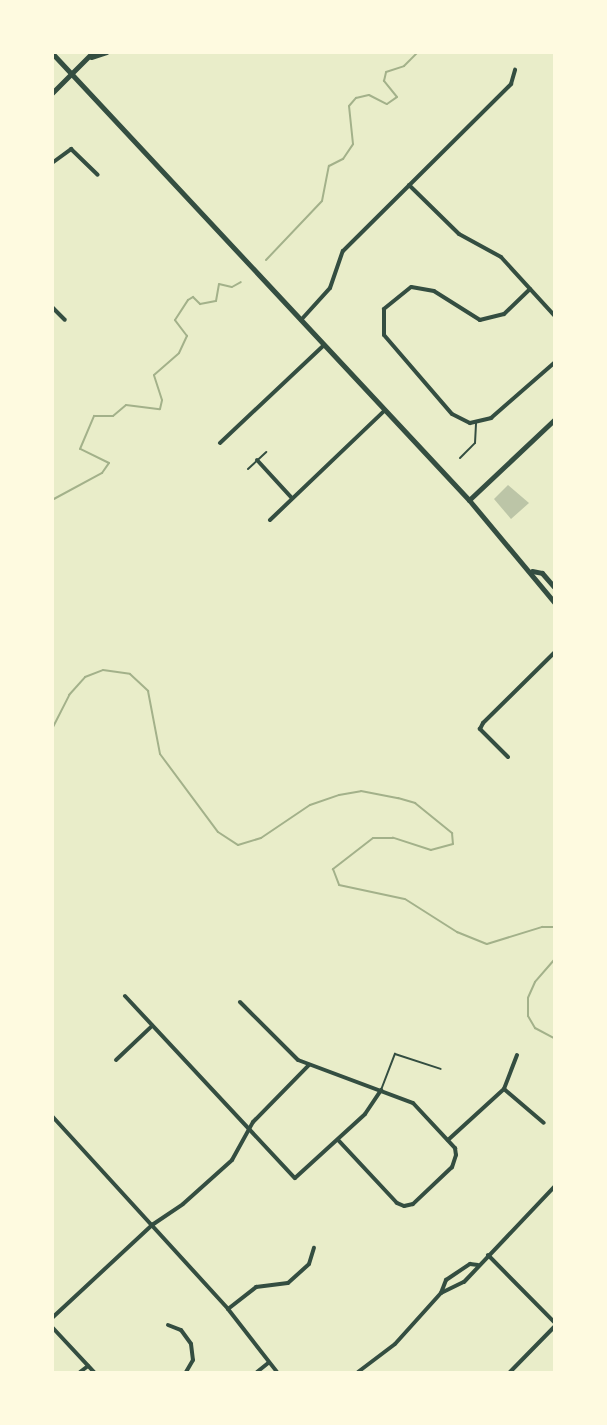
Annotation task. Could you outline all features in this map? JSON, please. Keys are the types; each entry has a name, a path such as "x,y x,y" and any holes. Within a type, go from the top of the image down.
{"main road":[{"path":"52,93 92,55 106,52"},
{"path":"52,53 469,500 532,571 535,581 555,602"},
{"path":"469,500 555,420"},
{"path":"532,571 542,573 555,586"}],"street":[{"path":"301,320 330,288 343,251 511,84 515,70"},
{"path":"52,163 71,149 98,175"},
{"path":"409,185 459,234 501,257 555,315"},
{"path":"530,289 504,314 491,320 472,317 425,287 402,291 384,309 381,321 390,345 452,414 476,423 491,417 555,363"},
{"path":"52,307 65,320"},
{"path":"220,443 324,345"},
{"path":"270,520 384,411"},
{"path":"257,460 292,498"},
{"path":"508,757 480,729 491,713 555,653"},
{"path":"125,996 295,1178 365,1114 381,1090"},
{"path":"240,1002 290,1053 309,1065 413,1103 448,1140 456,1155 452,1167 413,1204 404,1206 397,1203 338,1140"},
{"path":"116,1059 152,1026"},
{"path":"448,1140 504,1089 516,1055"},
{"path":"52,1318 152,1225 183,1204 232,1160 249,1129 309,1065"},
{"path":"504,1089 544,1123"},
{"path":"52,1116 228,1309 277,1372"},
{"path":"441,1293 464,1282 554,1188"},
{"path":"228,1309 256,1287 288,1282 309,1264 314,1248"},
{"path":"488,1255 555,1322"},
{"path":"358,1372 394,1344 441,1293 446,1280 457,1270 470,1264 478,1265"},
{"path":"168,1325 181,1330 191,1344 193,1360 186,1372"},
{"path":"52,1327 94,1372"},
{"path":"510,1372 555,1327"},
{"path":"257,1372 268,1363"},
{"path":"80,1372 88,1366"}],"lane":[{"path":"460,458 475,444 476,423"},
{"path":"248,469 266,452"},
{"path":"381,1090 394,1054 441,1069"}],"building":[{"path":"508,485 529,503 511,519 494,499"}],"waterway":[{"path":"266,260 322,201 329,166 343,159 353,144 349,106 356,98 369,95 387,104 397,97 384,81 386,72 404,66 418,52"},
{"path":"52,500 102,473 109,463 80,449 94,416 113,416 126,405 160,409 162,400 154,375 179,353 187,336 175,320 188,300 193,297 200,304 216,301 219,284 232,287 241,282"},
{"path":"52,729 69,695 85,677 103,670 130,674 148,691 160,754 218,832 238,845 261,838 310,805 339,795 361,791 398,798 415,803 452,833 453,844 431,850 393,838 373,838 333,869 339,885 405,899 457,932 487,944 542,927 554,927"},
{"path":"554,960 535,982 528,998 528,1016 535,1028 554,1038"}]}
